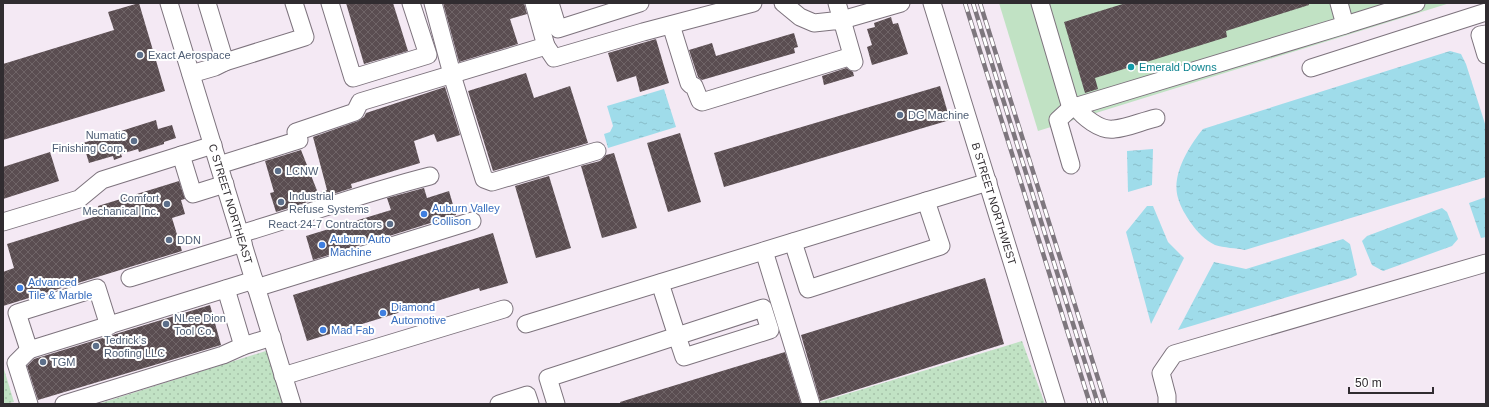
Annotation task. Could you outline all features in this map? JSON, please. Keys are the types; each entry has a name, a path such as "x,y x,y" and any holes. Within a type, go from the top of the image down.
{"street":[{"name":"C STREET NORTHEAST","path":"169,3 292,404"},
{"path":"207,3 225,62"},
{"path":"191,74 305,37 294,3"},
{"path":"330,3 353,78 428,55 411,3"},
{"path":"433,3 452,74 484,179 492,182 597,151"},
{"path":"534,3 546,46 554,58 671,24 753,3"},
{"path":"550,3 558,29 640,3"},
{"path":"783,3 800,17 814,23 842,20 901,3"},
{"path":"671,24 689,83 694,86 702,102 853,59 837,3"},
{"name":"B STREET NORTHWEST","path":"932,3 1056,404"},
{"path":"1040,3 1073,107 1082,115 1103,128 1113,130 1156,118"},
{"path":"1339,3 1345,25"},
{"path":"1071,165 1058,120 1073,107 1416,3"},
{"path":"1311,68 1486,12"},
{"path":"1486,34 1480,35 1486,55"},
{"path":"219,164 299,140 296,132 354,112 360,102 546,46"},
{"path":"3,222 79,199 102,180 213,146"},
{"path":"181,155 193,194 225,184"},
{"path":"130,278 285,221 393,186 430,176"},
{"path":"526,324 988,182"},
{"path":"793,242 808,289 941,246 926,201"},
{"path":"30,404 16,363 29,350 226,289 255,284 472,221"},
{"path":"764,251 811,404"},
{"path":"1168,404 1161,373 1174,354 1486,263"},
{"path":"556,404 548,378 677,336 763,308 770,330 684,357 677,336 660,283"},
{"path":"29,350 18,313 97,288 109,326"},
{"path":"226,289 243,346"},
{"path":"284,376 504,309"},
{"path":"64,404 223,356 243,346 272,337"},
{"path":"500,404 527,396 530,404"}],"green space":[{"name":"Emerald Downs","path":"999,3 1450,3 1038,131"},
{"path":"1022,341 1045,404 821,404 820,402"},
{"path":"269,350 285,404 98,404"},
{"path":"3,366 14,402 3,404"}],"water":[{"path":"1450,51 1461,54 1466,64 1486,127 1486,177 1245,250 1219,246 1211,243 1199,233 1187,217 1178,198 1176,189 1177,180 1187,152 1203,129"},
{"path":"664,89 676,127 608,148 604,134 610,132 613,126 607,106"},
{"path":"1153,149 1152,185 1128,192 1127,151"},
{"path":"1486,197 1486,237 1481,238 1469,203"},
{"path":"1147,206 1153,206 1168,242 1184,258 1151,324 1126,232"},
{"path":"1442,208 1447,212 1458,239 1452,246 1383,271 1372,265 1362,241 1367,236"},
{"path":"1343,239 1350,244 1357,275 1178,330 1214,262 1246,269"}],"building":[{"path":"139,3 165,91 3,140 3,64 114,30 108,12"},
{"path":"346,3 393,3 408,51 364,64"},
{"path":"443,3 524,3 527,14 510,19 518,44 459,62"},
{"path":"1126,3 1309,3 1309,5 1226,31 1227,37 1095,78 1098,89 1085,93 1064,22"},
{"path":"891,17 893,24 898,23 908,54 872,65 867,47 872,45 867,29 875,27 874,23"},
{"path":"794,33 798,47 794,48 795,53 702,80 698,77 689,50 712,43 716,56"},
{"path":"656,39 669,83 640,92 636,76 617,82 608,53"},
{"path":"846,68 853,72 854,76 824,85 822,76"},
{"path":"526,73 534,98 570,86 588,143 493,171 468,91"},
{"path":"940,86 950,120 724,187 714,153"},
{"path":"445,87 460,135 437,142 434,134 414,141 420,163 351,184 352,188 276,212 270,193 274,192 265,161 301,150 318,193 327,190 313,137 358,121 364,117 366,113"},
{"path":"156,120 158,129 172,125 176,138 164,142 164,144 139,152 138,149 121,154 122,157 114,160 113,156 89,163 83,143"},
{"path":"680,133 701,202 668,212 647,143"},
{"path":"50,152 59,181 3,199 3,167"},
{"path":"614,153 637,228 602,238 581,166 600,161 606,155"},
{"path":"549,176 571,248 536,258 515,186"},
{"path":"179,181 185,199 181,200 185,214 172,218 182,251 3,306 3,272 14,268 7,244 100,215 98,206"},
{"path":"424,188 427,198 449,191 456,215 313,260 306,236 391,210 387,198"},
{"path":"493,233 508,283 480,291 479,288 307,341 293,295"},
{"path":"985,278 1004,344 820,401 801,335"},
{"path":"210,305 221,345 38,400 27,366 34,359"},
{"path":"785,352 801,404 621,404 620,402"}],"railway":[{"path":"965,3 1090,404"},
{"path":"973,3 1098,404"},
{"path":"980,3 1106,404"}],"place":[{"name":"Exact Aerospace","path":"140,55"},
{"name":"Emerald Downs","path":"1131,67"},
{"name":"DG Machine","path":"900,115"},
{"name":"Numatic Finishing Corp.","path":"134,141"},
{"name":"LCNW","path":"278,171"},
{"name":"Industrial Refuse Systems","path":"281,202"},
{"name":"Comfort Mechanical Inc.","path":"167,204"},
{"name":"Auburn Valley Collison","path":"424,214"},
{"name":"React 24-7 Contractors","path":"390,224"},
{"name":"DDN","path":"169,240"},
{"name":"Auburn Auto Machine","path":"322,245"},
{"name":"Advanced Tile & Marble","path":"20,288"},
{"name":"Diamond Automotive","path":"383,313"},
{"name":"NLee Dion Tool Co.","path":"166,324"},
{"name":"Mad Fab","path":"323,330"},
{"name":"Tedrick's Roofing LLC","path":"96,346"},
{"name":"TGM","path":"43,362"}]}
